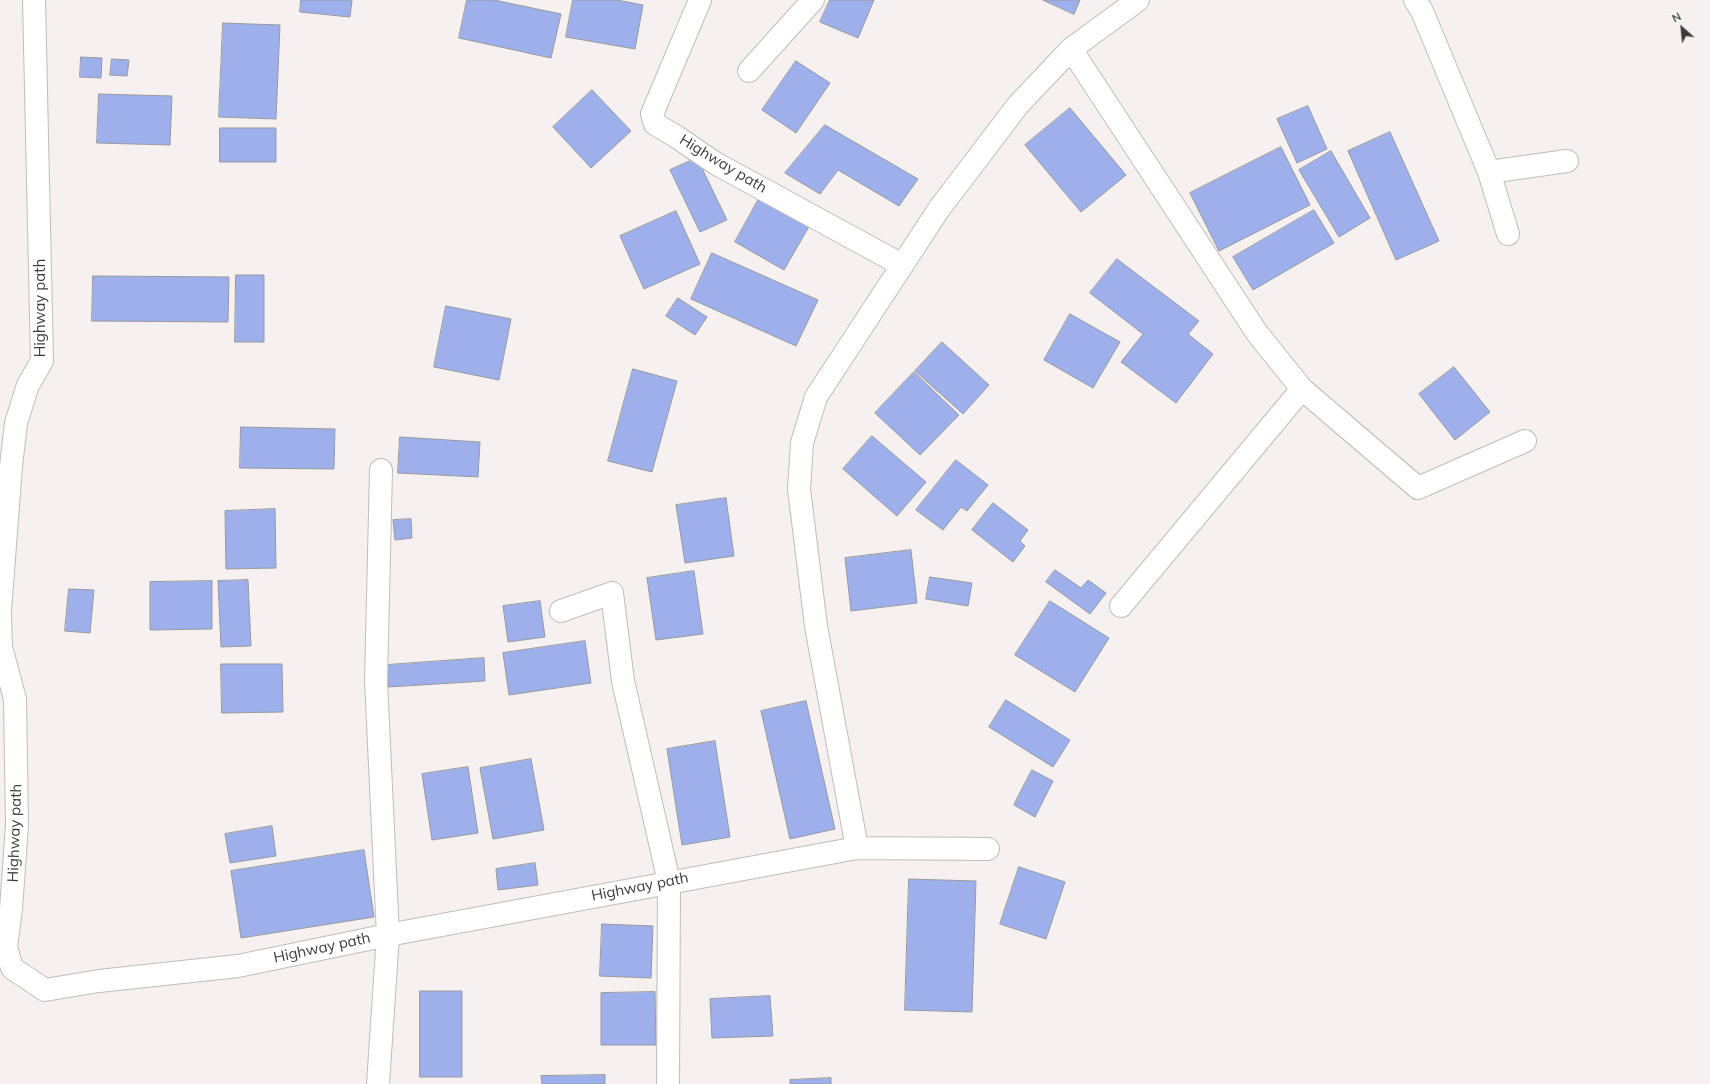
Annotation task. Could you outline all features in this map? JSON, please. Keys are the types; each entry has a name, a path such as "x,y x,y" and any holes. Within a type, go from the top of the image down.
{"street":[{"name":"Highway path","path":"0,611 16,423 28,385 42,361 34,0"},
{"path":"749,71 812,0"},
{"path":"857,848 816,626 799,489 802,443 816,397 939,210 1018,105 1071,49 1138,0"},
{"path":"1415,0 1422,11 1489,172 1508,234"},
{"name":"Highway path","path":"699,3 652,114 655,124 715,162 902,265"},
{"path":"1071,49 1257,333 1302,389 1418,488 1526,441"},
{"path":"1489,172 1567,161"},
{"path":"1121,606 1302,389"},
{"path":"378,1084 388,935 376,681 381,470"},
{"path":"561,611 612,593 623,681 669,882 668,1084"},
{"name":"Highway path","path":"0,616 1,647 15,699 17,825 12,909 6,947 12,968 45,990 99,981 238,966 388,935 857,848 988,849"}],"building":[{"path":"301,0 352,0 350,17 300,12"},
{"path":"467,0 494,0 561,14 551,58 459,38"},
{"path":"573,0 617,0 643,5 635,49 566,37"},
{"path":"830,0 874,0 858,38 820,22"},
{"path":"1043,0 1080,0 1074,14"},
{"path":"223,23 280,25 276,119 219,117"},
{"path":"81,57 102,58 101,78 80,77"},
{"path":"112,59 129,60 127,76 110,75"},
{"path":"796,61 830,83 796,133 762,110"},
{"path":"592,90 631,131 591,168 553,127"},
{"path":"99,94 172,96 170,145 97,143"},
{"path":"1308,106 1327,149 1297,163 1277,119"},
{"path":"1070,108 1126,175 1081,212 1025,145"},
{"path":"825,125 918,179 899,206 838,170 820,194 785,173"},
{"path":"220,128 276,128 276,162 220,162"},
{"path":"1390,132 1439,241 1396,260 1348,151"},
{"path":"1281,147 1310,205 1219,251 1190,193"},
{"path":"1331,151 1370,218 1339,237 1299,170"},
{"path":"697,158 727,220 700,232 670,170"},
{"path":"761,195 811,223 784,270 735,242"},
{"path":"1314,210 1334,243 1253,290 1233,257"},
{"path":"676,211 700,264 644,289 620,236"},
{"path":"712,253 818,300 796,346 691,299"},
{"path":"1117,259 1199,321 1188,334 1213,354 1176,403 1121,362 1143,334 1090,293"},
{"path":"236,275 264,275 264,342 235,342"},
{"path":"93,276 229,277 228,322 92,321"},
{"path":"678,298 707,317 695,335 666,316"},
{"path":"446,306 511,319 499,380 434,367"},
{"path":"1070,314 1120,342 1093,388 1044,360"},
{"path":"942,342 989,385 963,414 915,371"},
{"path":"1454,367 1490,412 1455,440 1419,394"},
{"path":"633,369 677,381 652,472 608,461"},
{"path":"914,372 959,415 920,455 875,413"},
{"path":"241,427 335,429 334,469 240,468"},
{"path":"872,436 926,482 897,516 843,469"},
{"path":"400,437 480,442 478,477 398,473"},
{"path":"956,460 988,485 967,511 961,507 943,530 916,510"},
{"path":"726,498 734,556 685,563 676,505"},
{"path":"993,503 1028,530 1020,541 1025,546 1013,562 972,530"},
{"path":"275,509 276,568 226,569 225,511"},
{"path":"411,519 412,538 395,540 393,520"},
{"path":"911,550 917,603 851,611 845,558"},
{"path":"1055,570 1081,588 1088,580 1106,593 1090,614 1046,582"},
{"path":"694,571 703,634 656,640 647,578"},
{"path":"930,577 972,583 968,606 926,599"},
{"path":"248,580 251,646 221,647 218,581"},
{"path":"212,581 212,629 150,630 150,582"},
{"path":"69,589 94,590 90,633 65,631"},
{"path":"540,601 545,637 508,642 503,606"},
{"path":"1050,601 1109,638 1075,692 1015,655"},
{"path":"585,641 591,683 509,695 503,653"},
{"path":"484,658 485,681 388,687 387,665"},
{"path":"221,664 282,664 283,712 222,713"},
{"path":"1006,700 1070,740 1053,767 989,727"},
{"path":"806,701 835,829 790,839 761,711"},
{"path":"715,741 730,837 682,845 667,749"},
{"path":"531,759 544,830 493,839 480,768"},
{"path":"468,767 478,833 432,840 422,774"},
{"path":"1032,770 1053,781 1035,817 1014,805"},
{"path":"272,826 276,856 230,863 225,834"},
{"path":"364,850 374,917 241,938 231,871"},
{"path":"535,863 538,885 498,890 496,869"},
{"path":"1019,867 1065,882 1046,939 1000,924"},
{"path":"909,879 976,881 972,1012 905,1010"},
{"path":"602,924 653,926 651,978 600,976"},
{"path":"420,991 462,991 462,1077 420,1077"},
{"path":"655,992 656,1045 601,1045 601,993"},
{"path":"770,996 773,1036 712,1038 710,999"},
{"path":"605,1075 605,1084 542,1084 541,1076"},
{"path":"831,1078 831,1084 790,1084 790,1080"}]}
